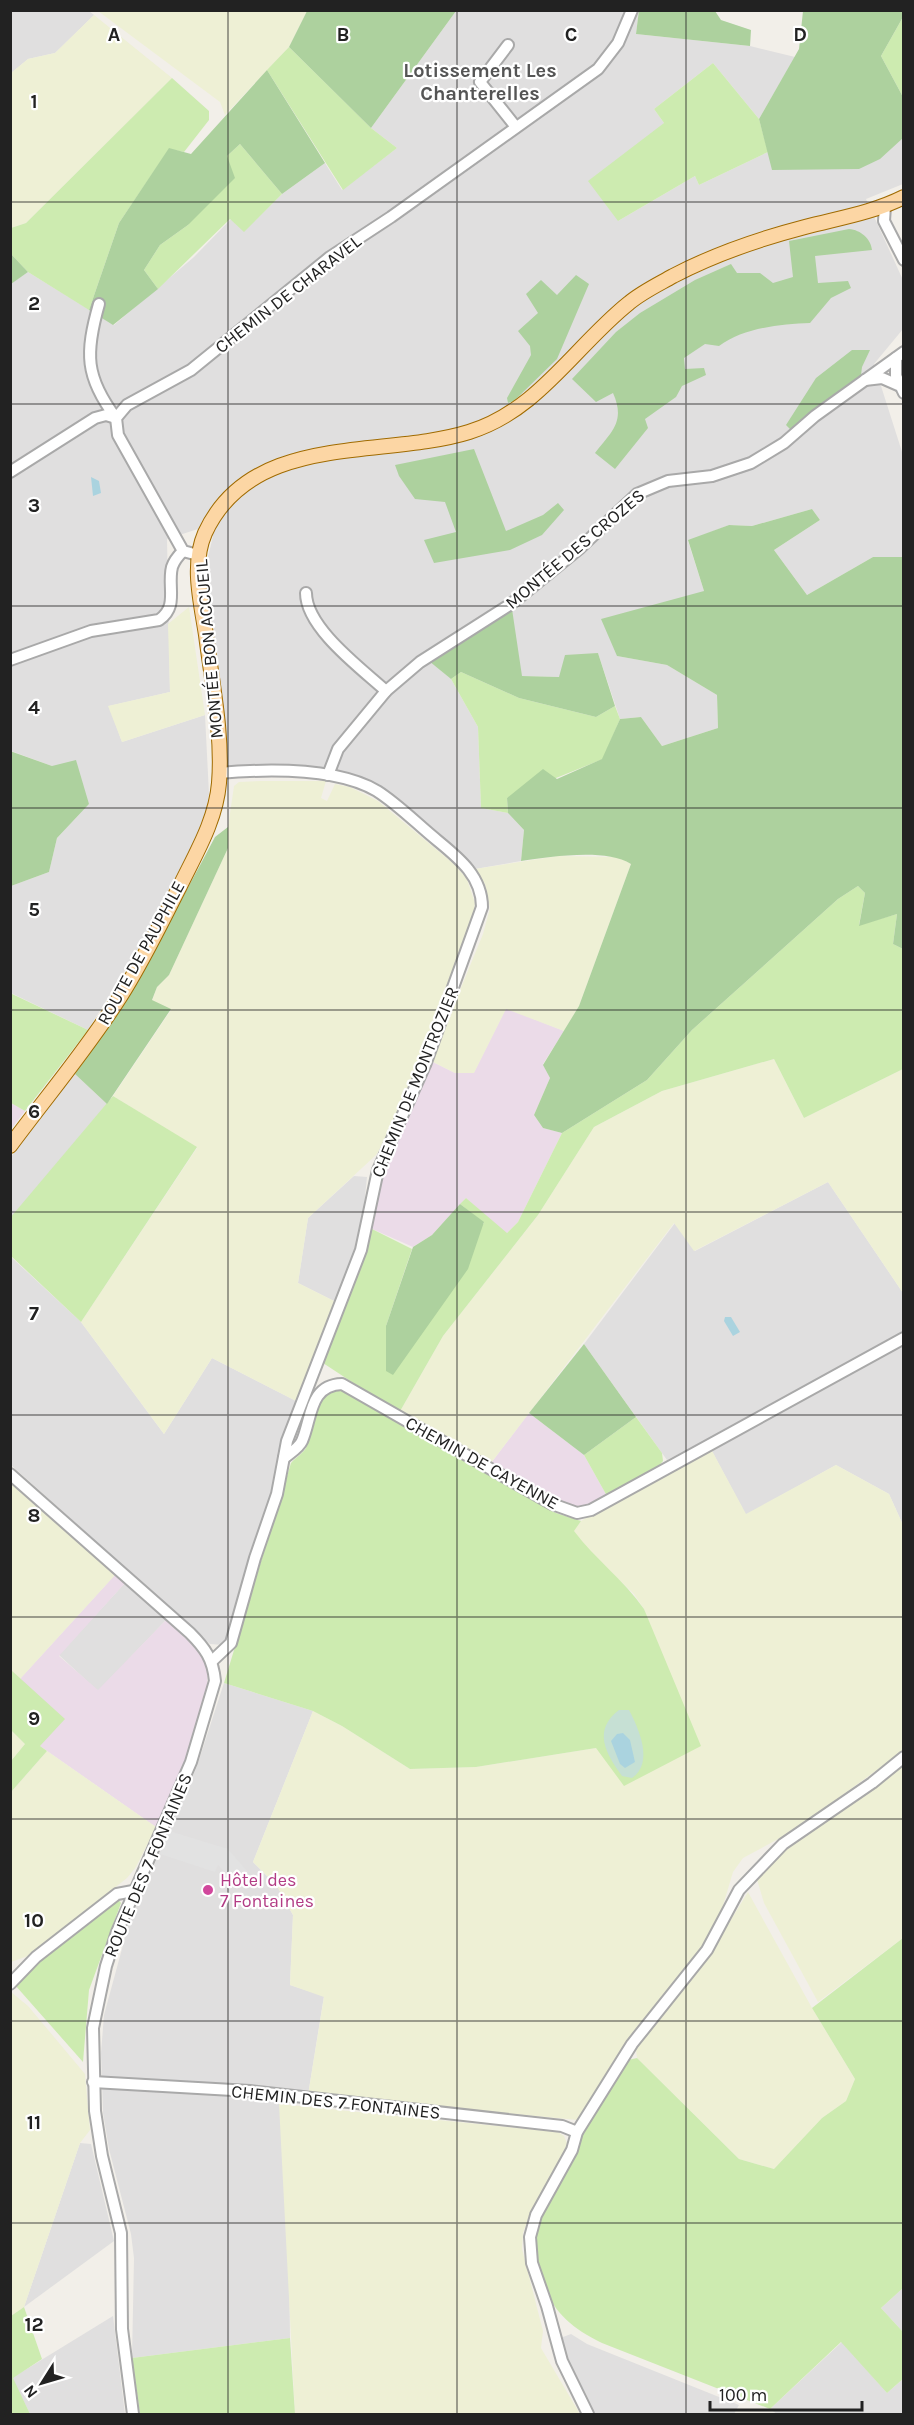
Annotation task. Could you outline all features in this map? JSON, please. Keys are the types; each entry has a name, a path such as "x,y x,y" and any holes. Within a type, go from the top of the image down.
{"main road":[{"name":"MONTÉE BON ACCUEIL","path":"219,773 199,591 198,555 206,532 220,509 247,485 275,468 309,455 451,437 492,424 519,408 537,393 630,302 673,277 737,247 885,206 903,197"},
{"name":"ROUTE DE PAUPHILE","path":"10,1146 98,1030 137,968 205,836 217,799 219,773"}],"street":[{"name":"CHEMIN DE CHARAVEL","path":"116,418 127,405 191,370 330,256 516,127 605,62 623,35 632,10"},
{"path":"508,45 480,82 516,127"},
{"path":"885,206 884,221 903,260"},
{"path":"99,304 88,363 100,397 116,418 118,435 183,551 198,555"},
{"name":"MONTÉE DES CROZES","path":"328,775 338,749 386,691 420,662 511,604 580,548 637,494 668,481 712,476 751,463 784,443 862,380 900,355"},
{"name":"MONTÉE DES CROZES","path":"900,355 896,376 901,389"},
{"name":"MONTÉE DES CROZES","path":"862,380 882,378 901,389"},
{"path":"10,471 95,418 106,415 116,418"},
{"path":"10,660 91,632 159,620 165,616 172,602 172,567 183,551"},
{"path":"306,593 306,605 327,635 386,691"},
{"name":"CHEMIN DE MONTROZIER","path":"212,1661 231,1643 255,1558 277,1494 287,1441 361,1250 378,1170 425,1065 482,907 482,893 476,880 456,857 378,792 348,779 328,775 244,771 219,773"},
{"name":"CHEMIN DE CAYENNE","path":"284,1458 302,1443 307,1420 319,1393 331,1384 342,1384 552,1503 577,1513 591,1510 903,1338"},
{"path":"10,1474 152,1598 204,1648 212,1661"},
{"name":"ROUTE DES 7 FONTAINES","path":"133,2415 122,2329 121,2233 98,2138 92,2049 98,1999 112,1949 133,1891 191,1762 214,1680 212,1661"},
{"path":"588,2415 562,2361 530,2249 536,2216 572,2150 577,2132 632,2044 707,1950 740,1890 759,1866 783,1844 872,1783 903,1757"},
{"path":"10,1984 36,1957 117,1894 133,1891"},
{"name":"CHEMIN DES 7 FONTAINES","path":"93,2082 250,2091 562,2126 577,2132"}],"shaded area":[{"path":"11,11 89,11 94,15 55,53 28,59 11,73"},
{"path":"456,11 639,11 636,34 750,46 795,57 759,119 713,63 654,109 664,123 618,221 695,176 699,185 768,152 903,103 903,184 866,199 903,280 903,329 874,364 903,455 903,557 873,557 807,595 774,550 820,520 812,509 752,526 729,525 688,541 704,591 617,656 667,665 717,695 718,728 662,746 641,717 620,719 598,653 560,677 521,676 485,616 423,655 451,679 478,727 481,808 508,813 524,830 521,861 475,869 393,795 373,782 349,773 318,767 228,766 205,583 206,565 213,536 198,529 167,539 170,692 109,706 122,742 205,715 209,794 204,822 159,915 88,1030 11,993 11,886 49,872 57,838 89,804 52,766 11,751 10,284 28,272 114,325 194,257 231,219 244,231 282,194 325,163 342,190 397,148 371,128"},
{"path":"506,1008 564,1031 543,1064 550,1078 534,1115 543,1128 562,1133 518,1222 506,1234 466,1198 432,1235 413,1247 370,1228 381,1174 431,1061 455,1073 474,1072"},
{"path":"75,1074 107,1104 11,1218 11,1157"},
{"path":"11,1103 25,1111 11,1129"},
{"path":"354,1176 367,1177 361,1236 336,1302 298,1283 308,1218"},
{"path":"828,1182 903,1293 903,1525 889,1494 836,1465 746,1515 706,1440 667,1460 584,1344 675,1223 695,1251"},
{"path":"10,1256 81,1322 164,1434 212,1358 298,1402 281,1442 281,1465 227,1641 223,1645 210,1644 11,1465"},
{"path":"529,1413 584,1455 607,1496 582,1507 570,1507 491,1463"},
{"path":"115,1575 125,1583 59,1656 98,1690 166,1620 204,1657 208,1670 207,1686 190,1750 156,1827 40,1746 20,1679"},
{"path":"125,1583 166,1620 98,1691 59,1655"},
{"path":"224,1683 313,1711 253,1862 277,1886 293,1915 290,1985 324,1996 308,2095 279,2092 289,2266 290,2338 132,2358 134,2258 131,2234 109,2149 103,2113 101,2053 104,2015 129,1923 197,1766"},
{"path":"169,1831 228,1849 248,1872 242,1885 231,1879 218,1865 215,1872 160,1854"},
{"path":"80,2143 91,2144 114,2241 24,2307"},
{"path":"903,2288 903,2332 881,2308"},
{"path":"113,2316 125,2414 30,2414 12,2378"},
{"path":"571,2334 587,2344 739,2405 734,2414 594,2414 580,2392 560,2344 563,2337"},
{"path":"842,2342 887,2393 903,2379 903,2414 777,2414 770,2409"}],"green space":[{"path":"307,10 456,11 371,128 289,47"},
{"path":"639,10 715,11 721,20 751,30 750,46 636,34"},
{"path":"98,11 307,11 289,47 225,115 220,102"},
{"path":"803,11 903,11 903,17 881,56 903,97 903,138 880,159 859,169 772,170 759,119 799,49"},
{"path":"94,15 172,78 26,223 11,228 11,73 28,59 55,53"},
{"path":"903,17 903,97 881,56"},
{"path":"289,47 371,128 397,148 343,190 267,70"},
{"path":"713,63 759,119 768,152 699,185 695,176 618,221 588,181 664,123 654,109"},
{"path":"267,70 325,163 282,194 240,144 227,156 235,178 188,225 160,245 144,270 158,289 113,325 89,310 119,223 169,148 191,154"},
{"path":"172,78 209,111 209,120 184,152 169,149 119,223 89,310 28,272 11,254 11,228 26,223"},
{"path":"240,144 282,194 244,232 230,219 158,289 144,270 160,245 188,225 227,156"},
{"path":"849,229 865,236 872,250 815,256 818,283 848,281 851,288 831,298 810,323 786,324 750,331 719,346 705,344 684,358 685,369 704,368 706,375 682,386 676,397 645,419 648,428 615,469 595,453 615,426 617,403 613,393 596,402 572,379 616,332 640,313 695,280 731,264 737,273 760,273 773,283 793,277 789,241"},
{"path":"11,254 28,272 10,284"},
{"path":"576,275 589,284 557,359 514,401 508,403 507,398 531,355 530,346 518,331 538,313 526,294 541,280 557,295"},
{"path":"852,350 870,350 861,375 791,430 786,425 816,378"},
{"path":"474,449 506,531 543,515 558,503 564,510 542,535 510,550 434,563 424,540 456,532 445,502 415,499 399,476 395,465"},
{"path":"812,509 820,520 774,550 807,595 873,557 903,557 903,949 893,944 897,914 859,926 865,893 858,886 838,899 692,1030 647,1080 562,1133 543,1128 534,1115 550,1078 543,1065 579,1006 631,864 607,856 592,855 521,861 524,830 508,813 507,798 543,769 557,779 602,759 620,719 641,717 662,746 718,728 717,695 667,665 617,656 601,619 704,591 688,540 729,525 752,526"},
{"path":"189,607 205,715 122,742 108,706 170,692 168,624"},
{"path":"512,609 522,676 559,677 565,655 598,653 615,706 596,717 519,698 461,672 451,679 429,661"},
{"path":"461,672 519,698 596,717 615,706 620,719 603,759 507,798 508,813 481,808 478,727 451,679"},
{"path":"10,751 52,766 76,760 89,804 57,838 49,872 11,886"},
{"path":"326,781 321,798 327,801 335,784 350,787 378,801 454,864 467,879 475,903 473,917 422,1054 385,1141 376,1155 308,1218 298,1283 336,1302 298,1402 212,1358 164,1434 81,1322 197,1148 113,1096 171,1010 152,1001 157,987 169,975 228,848 228,827 234,786 239,782"},
{"path":"228,827 228,848 169,975 157,987 152,1000 171,1009 107,1104 75,1074 132,987 215,837"},
{"path":"558,856 619,857 631,864 579,1006 564,1031 506,1009 474,1073 455,1073 431,1061 483,934 490,908 485,884 475,869"},
{"path":"858,886 865,893 859,925 897,914 893,944 903,949 903,1069 804,1118 774,1059 662,1091 594,1127 538,1215 443,1336 399,1413 323,1363 366,1254 370,1228 412,1249 386,1326 484,1223 460,1204 466,1198 507,1233 518,1222 562,1133 647,1080 692,1030 838,899"},
{"path":"10,993 88,1030 25,1111 11,1103"},
{"path":"774,1059 804,1118 903,1069 903,1293 828,1182 694,1251 674,1223 491,1463 399,1413 443,1336 538,1215 594,1127 662,1091"},
{"path":"113,1096 197,1147 81,1322 11,1256 10,1218"},
{"path":"460,1204 484,1222 468,1269 393,1375 386,1371 386,1326 413,1247 432,1235"},
{"path":"584,1344 636,1417 584,1455 529,1413"},
{"path":"340,1388 351,1392 556,1513 581,1521 574,1531 644,1609 701,1746 624,1786 596,1748 476,1767 410,1769 342,1726 313,1711 224,1683 291,1463 307,1446 317,1405 322,1398"},
{"path":"636,1417 662,1453 663,1461 658,1467 607,1496 584,1455"},
{"path":"711,1449 746,1514 836,1465 889,1494 903,1525 903,1751 780,1838 743,1858 733,1872 719,1919 701,1949 640,2026 578,2120 308,2095 324,1997 290,1985 293,1915 277,1886 253,1862 313,1711 342,1726 410,1769 476,1767 596,1748 659,1649 644,1609 634,1594 587,1549 573,1531 581,1521"},
{"path":"11,1484 115,1575 20,1679 11,1670"},
{"path":"11,1670 65,1719 40,1746 47,1751 11,1792 11,1761 25,1744 11,1730"},
{"path":"619,1710 629,1710 642,1746 642,1764 639,1772 632,1778 622,1776 604,1742 606,1726"},
{"path":"11,1730 25,1744 11,1761"},
{"path":"47,1751 156,1827 136,1867 127,1878 28,1956 11,1962 11,1792"},
{"path":"903,1766 903,1938 818,2002 764,1903 756,1876 786,1849"},
{"path":"748,1892 812,2008 855,2079 846,2101 822,2118 774,2169 739,2159 637,2058 636,2049 706,1960"},
{"path":"118,1899 121,1903 89,1990 83,2062 15,1985 48,1954"},
{"path":"903,1938 903,2288 881,2308 903,2332 904,2378 887,2393 841,2342 770,2409 602,2343 571,2324 556,2308 544,2287 536,2260 537,2227 544,2208 574,2152 628,2060 637,2058 739,2159 774,2169 822,2118 846,2101 855,2079 812,2008"},
{"path":"11,1992 28,2006 85,2074 90,2130 80,2143 24,2307 11,2316"},
{"path":"279,2104 558,2132 564,2136 567,2143 564,2153 528,2219 523,2233 522,2249 543,2331 541,2348 580,2414 295,2414"},
{"path":"24,2307 42,2359 13,2378 30,2414 11,2414 11,2316"},
{"path":"290,2338 295,2414 140,2414 132,2358"}],"water":[{"path":"91,477 99,481 101,493 93,496"},
{"path":"725,1317 731,1317 740,1332 733,1336 724,1321"},
{"path":"623,1733 630,1740 635,1762 625,1768 620,1764 611,1741 617,1734"}],"place":[{"name":"Hôtel des 7 Fontaines","path":"208,1890"}],"district":[{"name":"Lotissement Les Chanterelles","path":"480,82"}]}
